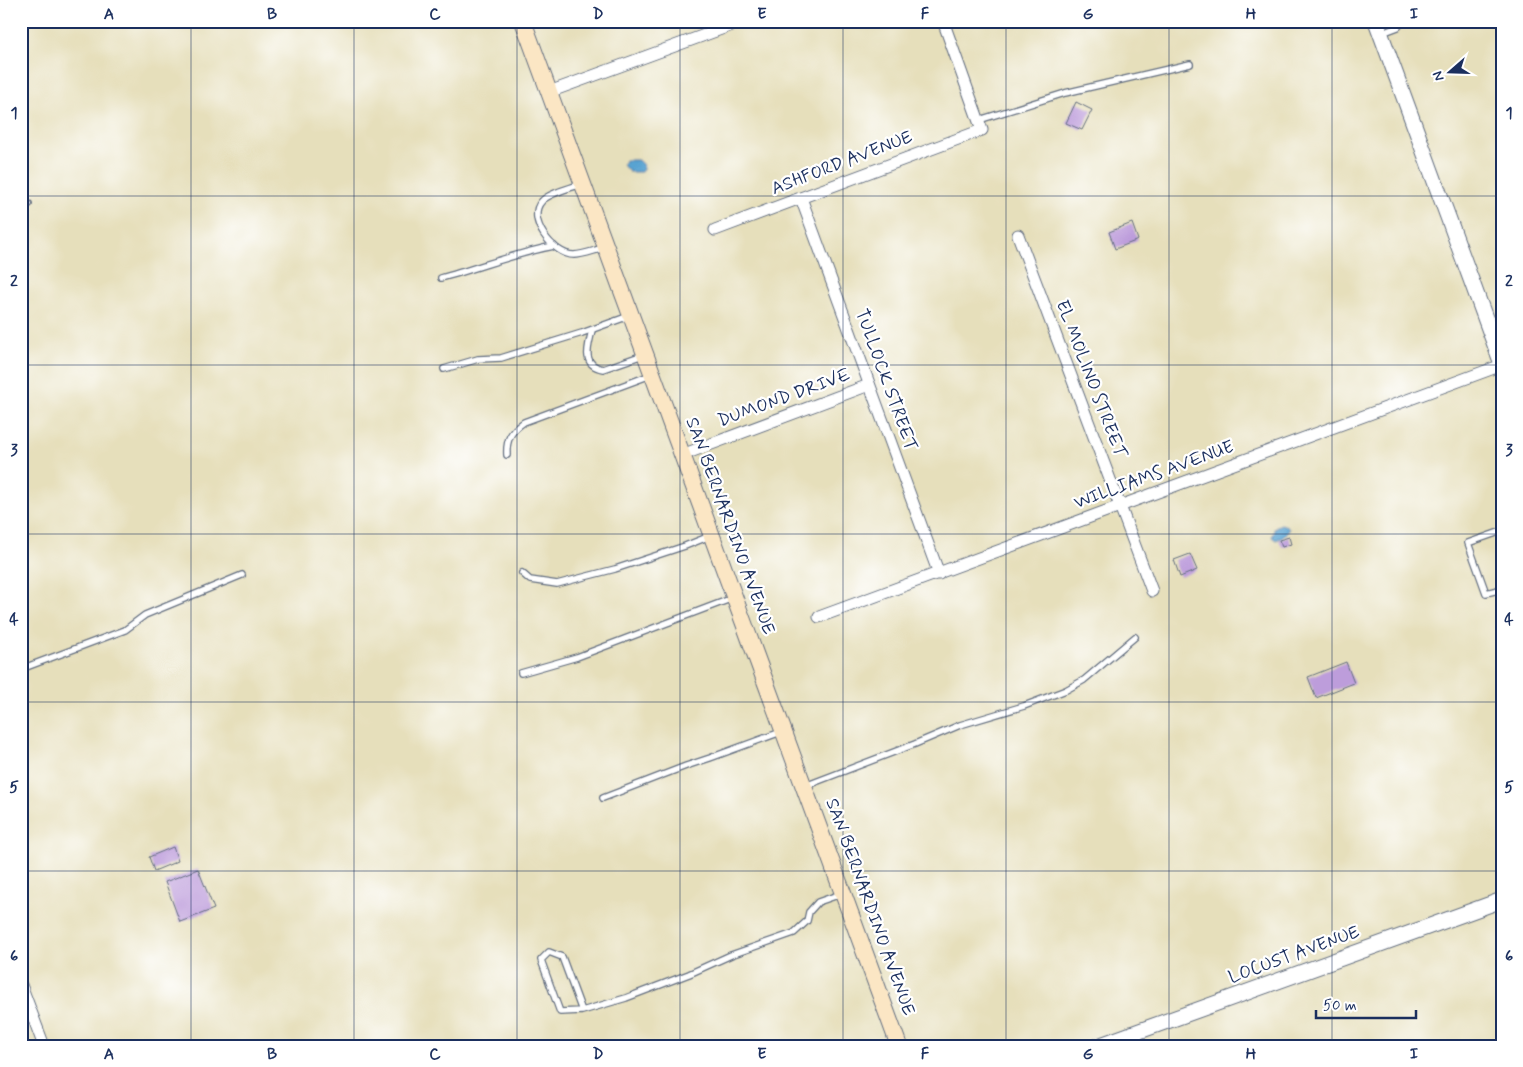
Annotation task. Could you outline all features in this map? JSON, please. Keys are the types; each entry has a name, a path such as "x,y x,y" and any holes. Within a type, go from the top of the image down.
{"main road":[{"name":"SAN BERNARDINO AVENUE","path":"523,21 899,1046"}],"street":[{"path":"549,92 743,21"},
{"path":"943,21 980,125"},
{"path":"1378,28 1502,365"},
{"name":"ASHFORD AVENUE","path":"715,230 801,198 980,125"},
{"name":"TULLOCK STREET","path":"801,198 939,574"},
{"name":"EL MOLINO STREET","path":"1018,235 1152,591"},
{"name":"WILLIAMS AVENUE","path":"819,617 1502,365"},
{"name":"DUMOND DRIVE","path":"682,455 869,385"},
{"name":"LOCUST AVENUE","path":"1098,1046 1502,900"},
{"path":"21,985 44,1046"}],"lane":[{"path":"1378,28 1398,27 1404,21"},
{"path":"980,125 1066,93 1190,64"},
{"path":"582,183 542,200 538,206 537,213 542,233 559,250 573,255 606,248"},
{"path":"21,204 29,204"},
{"path":"441,278 516,255 554,246"},
{"path":"444,369 478,359 501,358 592,330 631,315"},
{"path":"592,330 587,348 590,362 596,368 602,369 645,355"},
{"path":"506,455 506,445 510,435 524,422 652,374"},
{"path":"1502,531 1468,543 1486,593 1502,589"},
{"path":"522,573 530,580 557,584 624,566 712,535"},
{"path":"21,669 125,630 144,615 242,575"},
{"path":"521,673 577,658 735,598"},
{"path":"804,786 916,744 960,725 1024,706 1066,690 1084,680 1135,637"},
{"path":"603,798 784,731"},
{"path":"582,1010 562,957 549,952 541,960 560,1012 582,1010 626,998 689,974 731,955 794,933 806,921 809,912 818,902 843,894"}],"water":[{"path":"625,160 638,160 643,165 643,169 641,172 629,172 623,165"},
{"path":"1281,524 1289,529 1283,537 1276,540 1272,537 1275,527"}],"building":[{"path":"1076,102 1092,110 1082,130 1066,123"},
{"path":"1132,223 1138,240 1115,249 1109,232"},
{"path":"1289,537 1291,544 1282,547 1279,540"},
{"path":"1190,554 1197,570 1180,577 1174,560"},
{"path":"1346,662 1354,683 1316,698 1308,677"},
{"path":"173,847 178,861 154,871 149,857"},
{"path":"198,869 214,909 180,922 165,882"}]}
